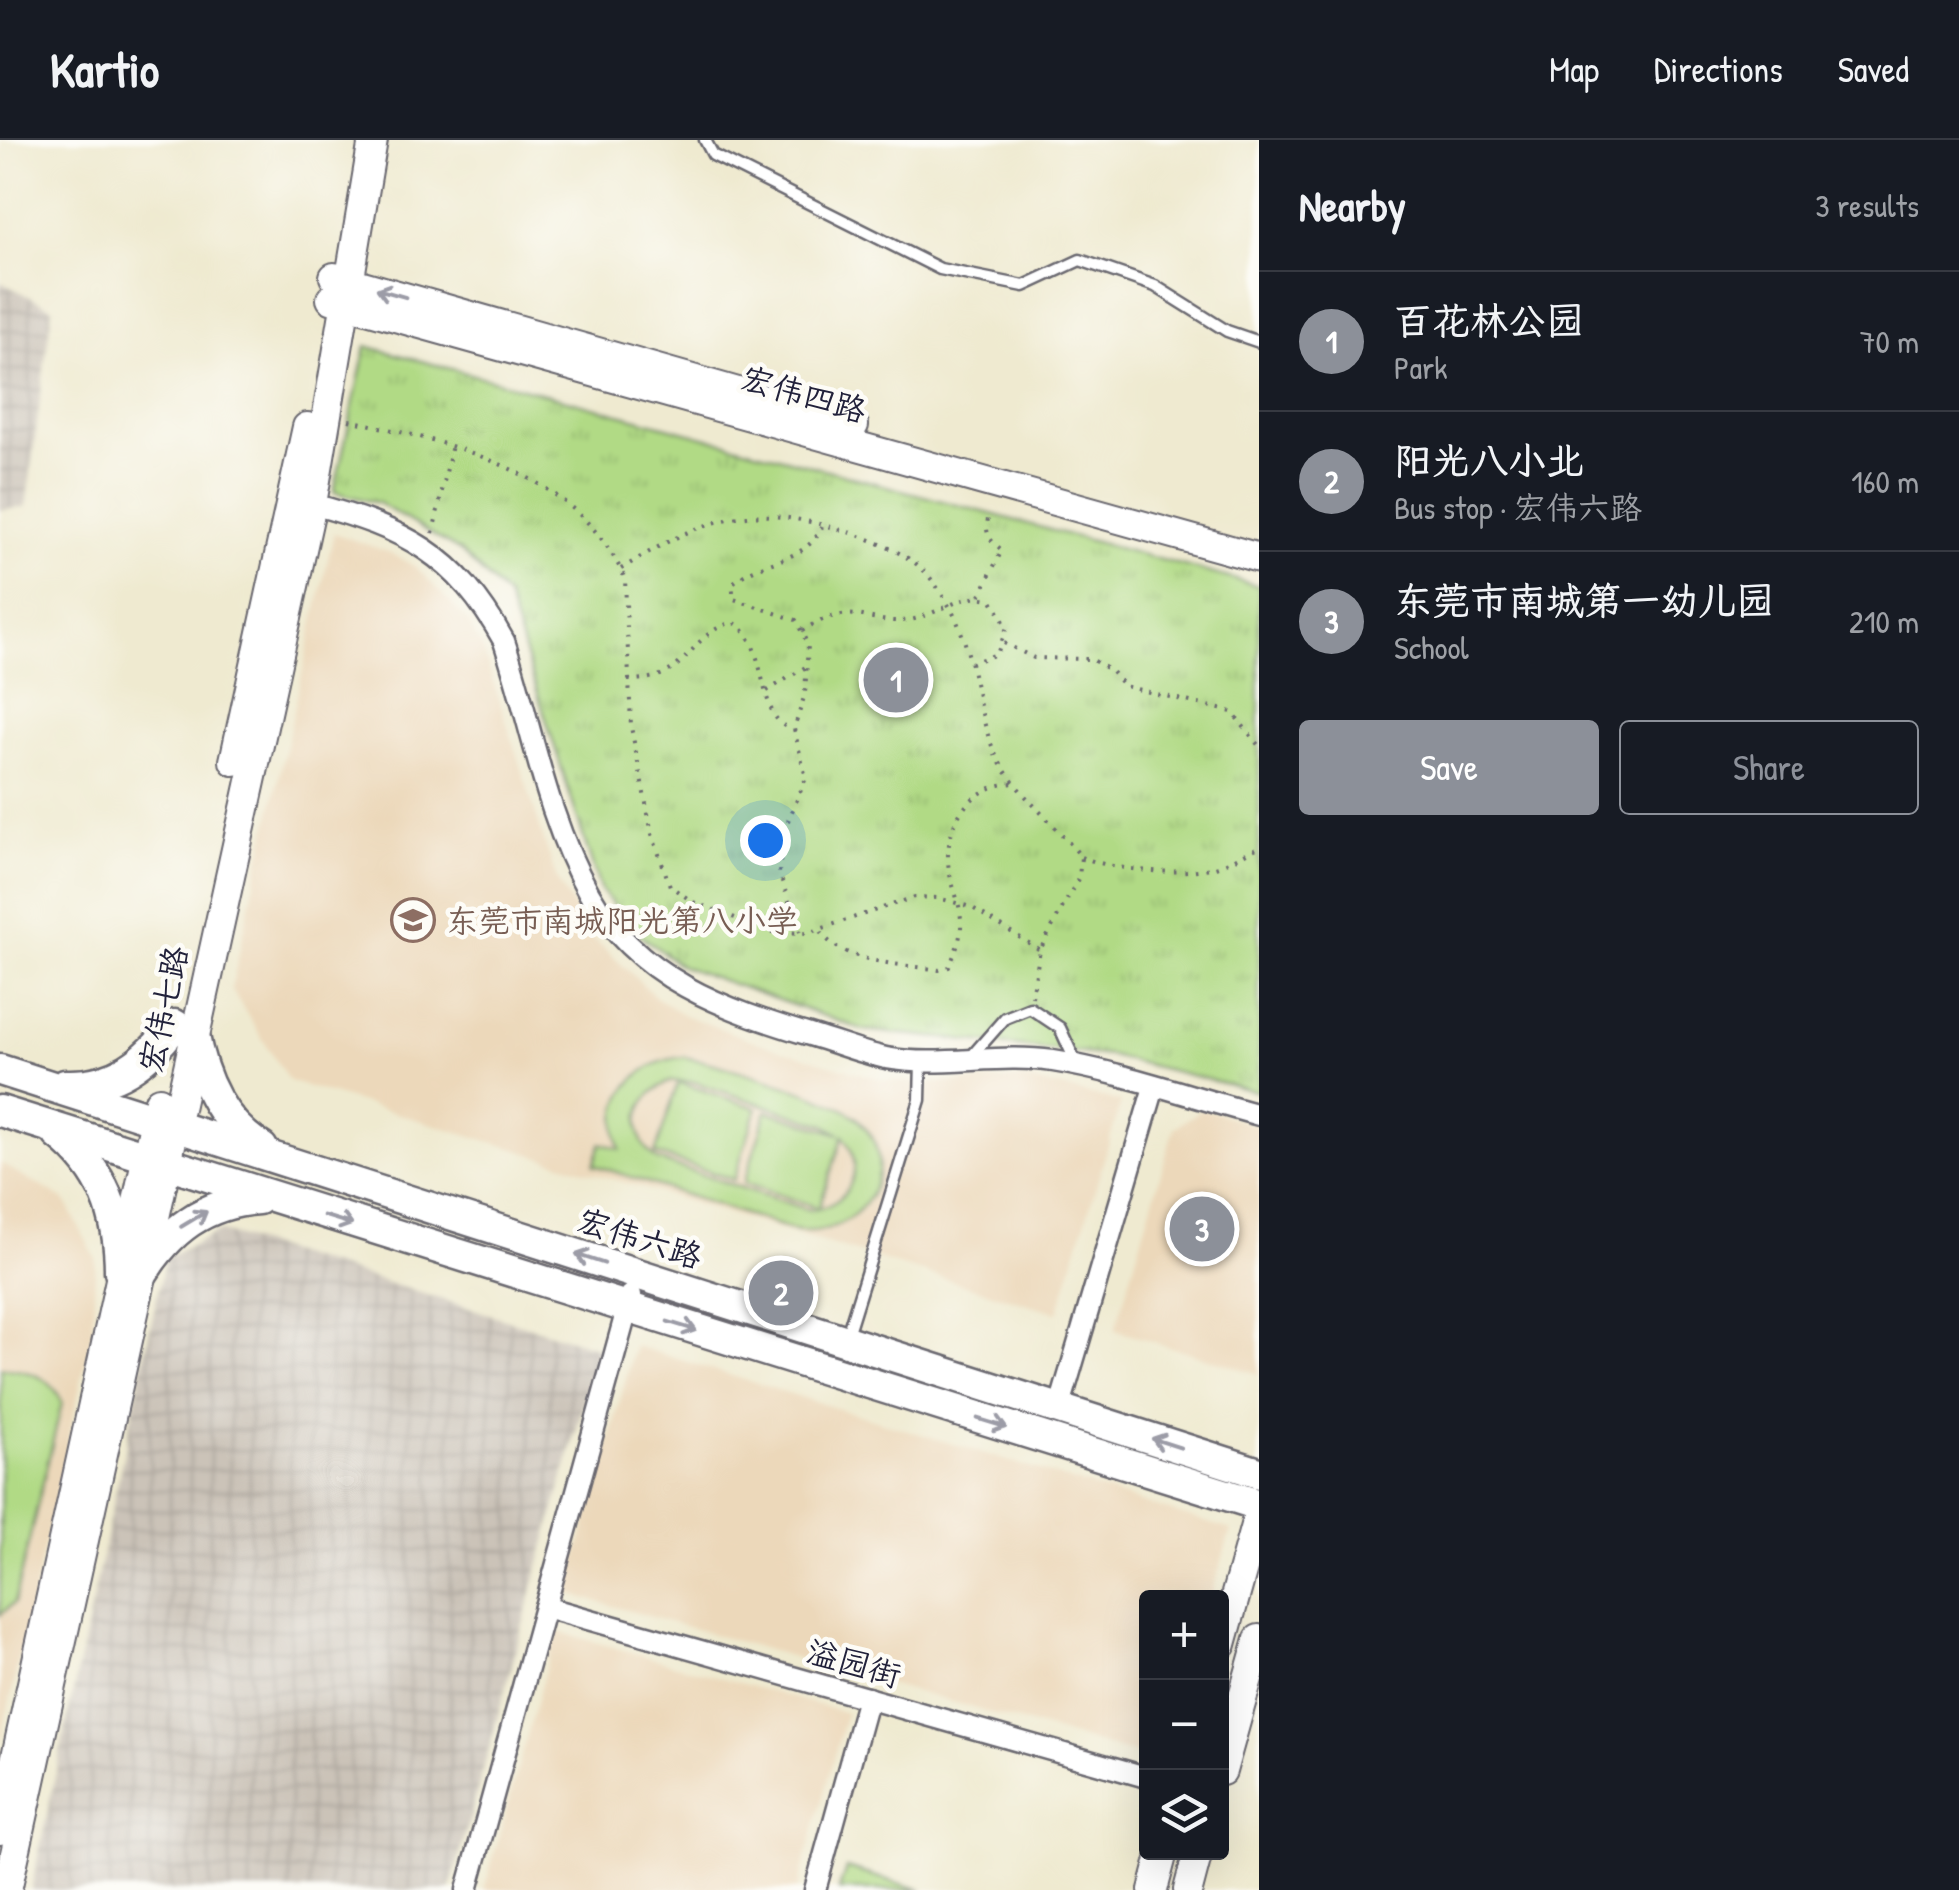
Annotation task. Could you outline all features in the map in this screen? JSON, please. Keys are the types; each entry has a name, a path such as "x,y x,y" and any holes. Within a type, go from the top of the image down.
{"main road":[{"path":"47,1084 85,1086 121,1076 184,1028 221,1107 254,1142 282,1159"},
{"name":"宏伟六路","path":"0,1070 1259,1472"},
{"path":"0,1111 1259,1508"},
{"path":"47,1126 86,1160 112,1204 131,1274 169,1237 207,1210 237,1200 268,1198"}],"street":[{"name":"宏伟七路","path":"184,1028 312,504 329,415 356,140"},
{"name":"宏伟七路","path":"7,1890 292,501 373,140"},
{"name":"宏伟四路","path":"340,290 1259,540"},
{"name":"宏伟四路","path":"340,290 1259,558"},
{"path":"312,504 370,520 430,550 460,576 504,641 577,870 625,942 694,995 886,1058 1054,1062 1259,1115"},
{"path":"1060,1409 1154,1087"},
{"name":"宏伟七路","path":"0,1830 131,1274"},
{"path":"467,1890 637,1274"},
{"path":"1229,1618 1259,1508"},
{"name":"溢园街","path":"545,1607 1139,1775"},
{"path":"1222,1770 1259,1639"},
{"path":"815,1890 868,1698"},
{"path":"1153,1890 1162,1860"},
{"path":"1188,1890 1196,1860"}],"lane":[{"path":"705,140 714,155 940,269 1024,286 1080,260 1155,286 1227,330 1259,342"},
{"path":"970,1058 1005,1018 1030,1008 1060,1028 1078,1068"},
{"path":"845,1341 920,1100 921,1060"}],"path":[{"path":"329,415 452,445 556,494 581,515 625,579 628,680 636,760 652,834 670,886 692,902 772,932 820,930 915,897 960,904 1003,924 1040,950"},
{"path":"430,550 452,445"},
{"path":"802,631 847,614 903,621 980,595 1002,550 989,540 989,515"},
{"path":"620,569 682,534 750,516 822,526 891,550 920,566 949,607 971,663 994,752 1081,857 1096,863 1186,870 1216,866 1259,847"},
{"path":"800,933 780,873 783,833 806,778 794,729 802,713 808,645 796,620 734,599 732,584 744,573 803,552 822,526"},
{"path":"971,663 998,654 1007,626 1002,611 992,600 980,595"},
{"path":"628,680 670,673 706,635 733,622 750,638 778,721 794,729"},
{"path":"1004,644 1034,658 1091,659 1111,671 1124,686 1232,712 1259,746"},
{"path":"767,691 807,666"},
{"path":"820,930 829,944 844,951 939,970 949,966 962,926 948,862 958,820 966,802 982,789 1016,783"},
{"path":"1030,1008 1040,950 1079,878 1081,857"}],"shaded area":[{"path":"0,282 52,308 26,507 0,510"},
{"name":"东莞市南城阳光第八小学","path":"334,533 391,553 417,568 466,619 483,650 557,880 589,934 657,998 684,1015 759,1043 883,1080 928,1083 1023,1079 1121,1102 1058,1313 289,1081 231,989"},
{"path":"1203,1109 1259,1126 1259,1374 1115,1330 1174,1128"},
{"path":"0,1163 65,1200 96,1259 92,1333 0,1744"},
{"path":"219,1231 599,1348 450,1890 31,1890 165,1259"},
{"path":"635,1346 1231,1530 1213,1590 1139,1590 1139,1755 567,1593"},
{"path":"556,1631 846,1713 797,1890 484,1890"}],"green space":[{"path":"366,346 1259,586 1259,1092 1111,1056 864,1030 681,966 632,929 600,889 507,597 460,551 378,503 334,492"},
{"path":"684,1057 801,1091 844,1109 857,1118 872,1138 878,1158 877,1179 869,1197 856,1213 838,1225 817,1231 793,1230 594,1165 601,1143 620,1149 616,1115 620,1100 638,1075 651,1066","holes":["672,1081 694,1082 825,1125 840,1134 767,1111 744,1183 819,1208 809,1210 657,1160 647,1150 638,1127 643,1105 650,1095","843,1136 854,1161 854,1173 844,1194 819,1208"]},
{"path":"678,1082 757,1108 734,1180 655,1154"},
{"path":"1,1368 38,1376 52,1386 62,1403 14,1603 0,1615"},
{"path":"846,1868 922,1890 839,1890"}],"place":[{"name":"百花林公园","path":"896,680"},
{"name":"东莞市南城阳光第八小学","path":"413,920"},
{"name":"东莞市南城第一幼儿园","path":"1202,1229"},
{"name":"阳光八小北","path":"781,1293"}]}
